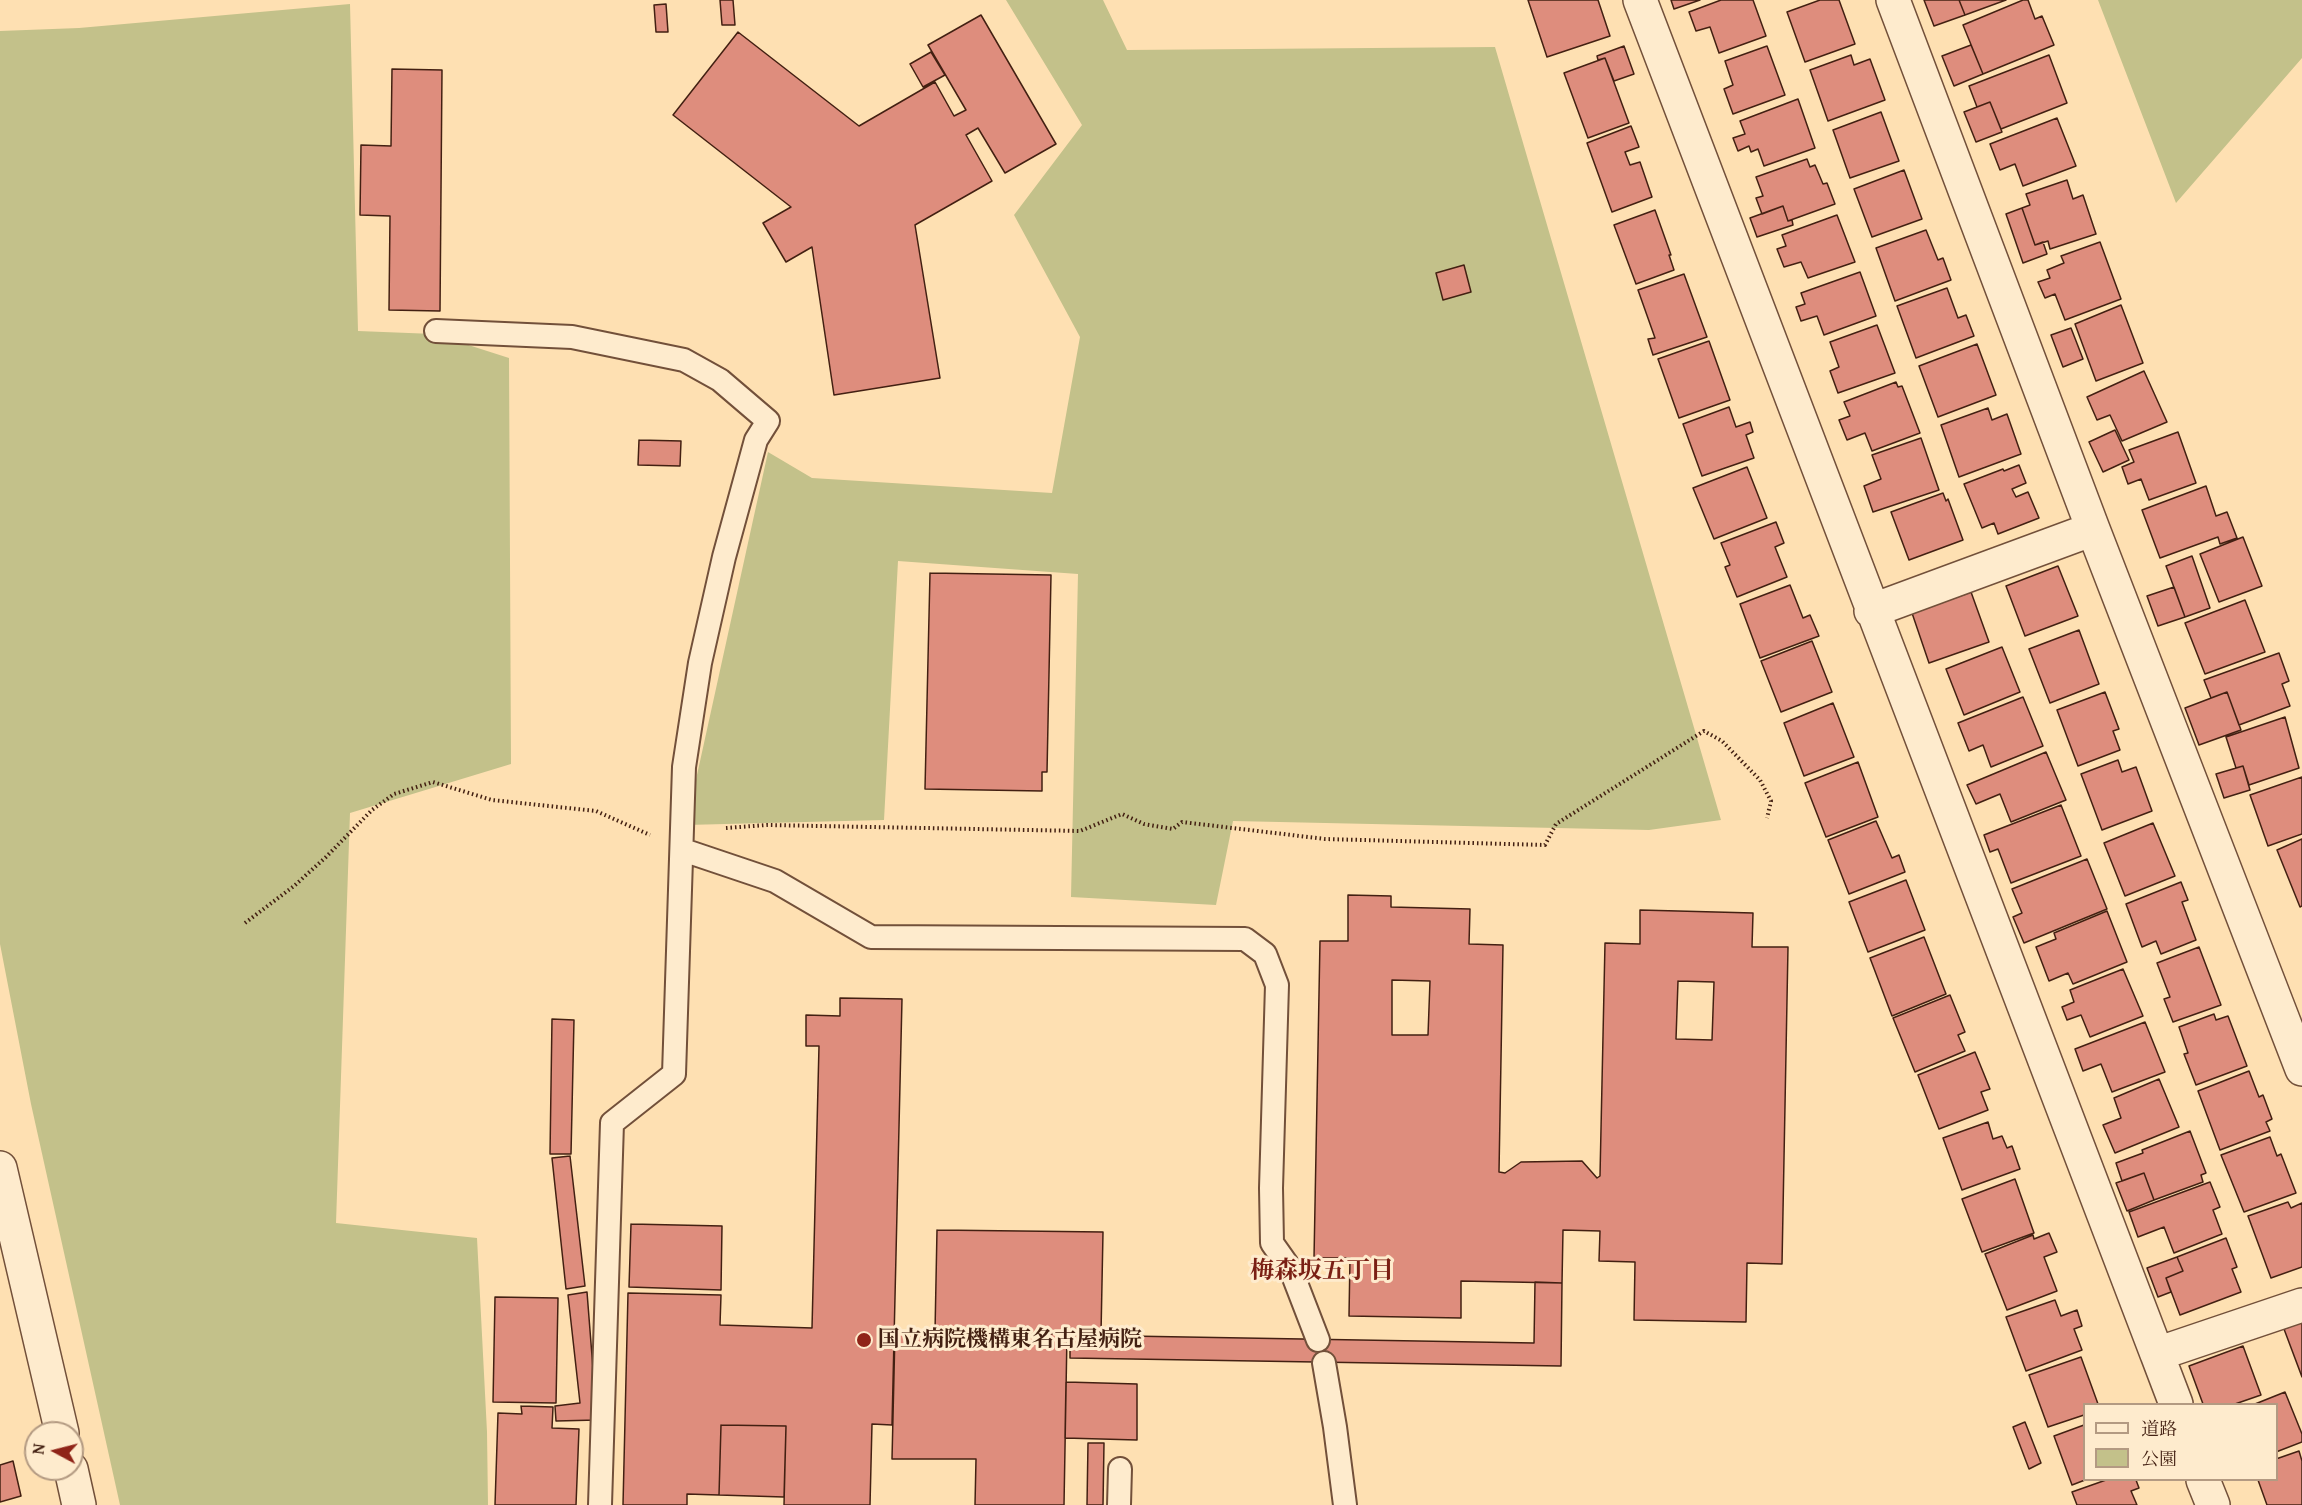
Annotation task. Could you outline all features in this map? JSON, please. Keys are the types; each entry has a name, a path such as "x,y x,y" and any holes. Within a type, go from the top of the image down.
{"street":[{"path":"1640,0 1871,611 2176,1403"},
{"path":"1893,0 2093,529 2302,1069"},
{"path":"1871,611 2093,529"},
{"path":"0,1168 59,1421"},
{"path":"2157,1354 2302,1305"},
{"path":"73,1481 79,1505"},
{"path":"2204,1481 2213,1505"}],"lane":[{"path":"436,331 572,337 684,360 720,380 768,421 756,440 724,557 700,663 684,767 674,1074 612,1123 600,1505"},
{"path":"682,841 775,881 871,937 1245,939 1265,954 1277,985 1271,1188 1272,1243 1291,1270 1318,1340"},
{"path":"1324,1363 1345,1505"},
{"path":"1119,1505 1120,1469"}],"path":[{"path":"245,923 302,879 372,810 394,794 433,782 492,800 596,811 682,841 767,825 1080,831 1122,814 1144,824 1173,829 1182,822 1325,839 1545,845 1556,824 1704,731 1722,741 1760,780 1771,801 1767,818"}],"green space":[{"path":"1006,0 1103,0 1127,50 1495,47 1721,820 1649,830 1233,821 1216,905 1071,897 1078,574 898,561 884,820 686,825 768,452 812,478 1052,493 1080,337 1014,215 1082,125"},
{"path":"2098,0 2302,0 2302,58 2176,203"},
{"path":"350,4 358,331 434,334 509,358 511,764 350,813 336,1223 477,1238 487,1432 488,1505 120,1505 31,1104 0,944 0,31 79,28"}],"building":[{"path":"720,0 733,0 735,25 722,25"},
{"path":"1528,0 1598,0 1610,36 1547,57"},
{"path":"1671,0 1700,0 1674,9"},
{"path":"1721,0 1753,0 1766,36 1719,53 1710,27 1696,31 1689,12"},
{"path":"1820,0 1839,0 1855,44 1805,62 1787,12"},
{"path":"1924,0 1959,0 1965,15 1934,26"},
{"path":"1959,0 2006,0 1965,15"},
{"path":"2028,0 2035,19 2042,16 2054,45 1983,74 1963,25"},
{"path":"666,4 668,32 656,32 654,5"},
{"path":"981,15 1056,144 1005,173 978,128 966,135 992,181 915,225 940,378 834,395 812,247 786,262 763,223 791,207 673,115 738,32 859,126 935,82 954,116 966,110 928,45"},
{"path":"1971,45 1983,74 1954,86 1942,56"},
{"path":"1624,46 1634,74 1614,81 1605,58 1598,60 1597,56"},
{"path":"1767,46 1785,95 1733,114 1724,89 1733,85 1725,61"},
{"path":"931,52 945,75 923,87 910,64"},
{"path":"1851,55 1854,65 1870,59 1885,100 1828,121 1810,70"},
{"path":"2049,55 2067,103 2001,129 1990,102 1977,107 1969,86"},
{"path":"1605,58 1629,123 1588,138 1564,73"},
{"path":"392,69 442,70 440,311 389,310 390,216 360,215 361,145 391,146"},
{"path":"1798,99 1815,148 1764,166 1758,149 1751,152 1749,146 1738,151 1733,138 1745,134 1740,121"},
{"path":"1990,102 2002,132 1976,142 1964,112"},
{"path":"1881,112 1899,161 1850,178 1833,130"},
{"path":"2057,118 2076,166 2023,186 2015,164 2000,170 1990,144"},
{"path":"1631,126 1639,147 1625,152 1630,165 1640,162 1652,197 1612,212 1587,143"},
{"path":"1807,159 1810,167 1815,165 1823,184 1827,183 1835,204 1788,221 1783,206 1762,214 1756,198 1763,196 1756,177"},
{"path":"1904,170 1922,219 1872,237 1854,189"},
{"path":"2067,180 2073,199 2083,195 2096,234 2050,249 2048,241 2035,245 2022,208 2030,205 2026,194"},
{"path":"1783,206 1788,221 1792,220 1793,225 1757,237 1750,218"},
{"path":"2022,208 2035,245 2043,242 2047,254 2023,263 2006,214"},
{"path":"1655,210 1674,270 1636,284 1614,225"},
{"path":"1837,215 1855,262 1808,278 1801,262 1784,267 1777,249 1786,246 1782,235"},
{"path":"1926,230 1938,260 1943,258 1951,280 1895,301 1876,248"},
{"path":"2100,242 2121,299 2065,320 2055,294 2045,298 2038,282 2050,278 2047,270 2064,263 2061,256"},
{"path":"1464,265 1471,292 1443,300 1436,273"},
{"path":"1860,272 1876,316 1824,335 1817,316 1801,321 1796,307 1805,304 1801,293"},
{"path":"1684,274 1707,337 1653,355 1648,339 1655,338 1638,290"},
{"path":"1947,288 1958,318 1966,315 1974,336 1916,358 1897,306"},
{"path":"2121,305 2143,363 2096,381 2075,324"},
{"path":"1877,325 1895,373 1838,393 1830,371 1839,367 1830,342"},
{"path":"2071,328 2083,359 2063,367 2051,335"},
{"path":"1709,341 1730,400 1679,418 1658,359"},
{"path":"1977,344 1996,395 1938,417 1919,366"},
{"path":"2144,371 2167,422 2122,441 2110,415 2097,420 2087,397"},
{"path":"1896,382 1898,387 1902,386 1920,433 1872,451 1865,433 1847,440 1839,420 1850,416 1844,402"},
{"path":"1729,407 1736,427 1750,422 1753,432 1746,435 1754,458 1702,476 1683,424"},
{"path":"1988,408 1992,420 2007,414 2021,454 1959,477 1941,425"},
{"path":"2115,430 2129,460 2103,472 2089,442"},
{"path":"2178,432 2196,483 2149,500 2141,479 2128,484 2122,467 2134,462 2129,450"},
{"path":"1921,438 1939,490 1873,512 1864,486 1881,479 1872,455"},
{"path":"639,440 681,441 680,466 638,465"},
{"path":"2019,465 2026,483 2012,489 2016,497 2028,492 2039,518 1998,534 1994,523 1982,528 1964,484"},
{"path":"1747,467 1767,518 1714,539 1693,488"},
{"path":"2206,486 2216,516 2227,512 2237,538 2220,544 2218,537 2160,558 2142,510"},
{"path":"1943,493 1946,501 1948,499 1963,540 1909,560 1891,512"},
{"path":"1776,522 1784,543 1775,547 1787,577 1737,597 1725,567 1730,565 1721,543"},
{"path":"2243,537 2262,586 2219,602 2200,554"},
{"path":"2192,556 2210,608 2185,617 2166,566"},
{"path":"2058,566 2078,616 2025,636 2006,586"},
{"path":"930,573 1051,575 1047,772 1042,772 1042,791 925,789"},
{"path":"1790,585 1803,618 1810,615 1819,636 1760,658 1740,604"},
{"path":"2174,587 2185,617 2158,626 2147,596"},
{"path":"1971,592 1989,642 1929,663 1912,613"},
{"path":"2245,600 2265,652 2205,674 2185,623"},
{"path":"2079,630 2099,684 2050,703 2029,649"},
{"path":"1812,641 1832,692 1781,712 1761,661"},
{"path":"2002,647 2020,692 1964,715 1946,669"},
{"path":"2279,653 2289,681 2282,684 2290,706 2239,725 2227,692 2211,698 2204,680"},
{"path":"2105,692 2119,729 2113,731 2120,750 2078,766 2057,710"},
{"path":"2227,692 2241,730 2199,745 2185,708"},
{"path":"2023,697 2043,746 1991,767 1983,745 1969,751 1958,723"},
{"path":"1833,703 1854,757 1804,776 1784,723"},
{"path":"2285,717 2299,768 2249,785 2243,766 2236,768 2226,737"},
{"path":"2046,752 2066,800 2011,822 2000,794 1976,804 1967,785"},
{"path":"2118,760 2122,772 2136,767 2152,811 2102,830 2081,774"},
{"path":"1858,762 1878,817 1826,837 1805,783"},
{"path":"2243,766 2250,790 2224,798 2216,774"},
{"path":"2302,777 2302,834 2268,846 2250,795"},
{"path":"2061,805 2081,856 2011,883 1998,849 1990,852 1984,835"},
{"path":"1876,821 1892,858 1899,855 1905,872 1849,894 1828,840"},
{"path":"2153,823 2175,876 2125,896 2104,843"},
{"path":"2302,839 2302,906 2300,907 2277,850"},
{"path":"2087,859 2107,909 2024,943 2013,917 2022,913 2012,889"},
{"path":"1906,880 1925,930 1868,952 1849,902"},
{"path":"2181,882 2188,900 2182,902 2196,940 2161,954 2156,941 2142,947 2126,904"},
{"path":"1348,895 1391,896 1391,907 1470,909 1469,944 1503,945 1499,1172 1505,1173 1521,1162 1582,1161 1597,1178 1600,1176 1605,943 1640,944 1640,910 1753,913 1752,947 1788,947 1782,1264 1747,1263 1746,1322 1634,1320 1635,1262 1599,1261 1600,1231 1563,1230 1562,1283 1461,1281 1461,1318 1349,1316 1350,1258 1314,1258 1320,941 1348,941","holes":["1392,980 1430,981 1428,1035 1392,1035","1678,981 1714,982 1712,1040 1676,1039"]},
{"path":"2107,911 2127,962 2073,984 2068,973 2049,981 2036,947 2056,939 2054,933"},
{"path":"1924,937 1946,994 1892,1016 1870,958"},
{"path":"2199,947 2221,1005 2173,1022 2164,999 2170,997 2157,963"},
{"path":"2123,969 2143,1016 2090,1037 2081,1015 2067,1020 2062,1007 2074,1002 2070,990"},
{"path":"1950,995 1965,1032 1958,1035 1965,1051 1915,1072 1893,1018"},
{"path":"840,998 902,999 892,1425 872,1424 870,1505 784,1505 786,1426 721,1425 719,1495 687,1494 687,1505 623,1505 628,1293 721,1295 720,1325 812,1328 819,1046 806,1046 806,1015 840,1016"},
{"path":"2214,1014 2216,1020 2228,1016 2247,1066 2196,1085 2184,1054 2188,1053 2179,1027"},
{"path":"552,1019 574,1020 571,1154 550,1154"},
{"path":"2145,1022 2165,1072 2112,1092 2101,1064 2083,1071 2075,1049"},
{"path":"1975,1052 1990,1089 1981,1092 1988,1110 1939,1129 1918,1075"},
{"path":"2249,1071 2259,1097 2263,1095 2272,1119 2266,1122 2270,1131 2220,1150 2198,1091"},
{"path":"2159,1079 2179,1127 2115,1153 2103,1125 2121,1118 2114,1098"},
{"path":"1988,1122 1993,1139 2002,1136 2007,1148 2012,1146 2020,1169 1962,1190 1943,1138"},
{"path":"2190,1131 2206,1173 2201,1175 2203,1182 2154,1200 2144,1173 2122,1181 2116,1163"},
{"path":"2270,1137 2277,1156 2281,1154 2296,1193 2244,1212 2221,1155"},
{"path":"570,1156 585,1286 566,1289 552,1158"},
{"path":"2144,1173 2154,1200 2127,1211 2116,1183"},
{"path":"2015,1179 2034,1233 1982,1252 1962,1199"},
{"path":"2210,1182 2220,1207 2213,1210 2222,1234 2174,1253 2164,1227 2138,1237 2129,1212"},
{"path":"2288,1202 2291,1208 2302,1203 2302,1267 2271,1278 2248,1216"},
{"path":"631,1224 722,1226 721,1290 629,1287"},
{"path":"937,1230 1103,1232 1101,1334 935,1332"},
{"path":"2049,1233 2057,1252 2044,1257 2057,1291 2007,1310 1985,1254 2033,1235 2034,1239"},
{"path":"2226,1238 2237,1267 2232,1269 2241,1292 2180,1315 2166,1278 2183,1271 2177,1257"},
{"path":"2177,1257 2183,1271 2166,1278 2171,1292 2158,1297 2147,1268"},
{"path":"1535,1282 1562,1283 1561,1366 1070,1358 1070,1335 1534,1343"},
{"path":"587,1292 597,1420 556,1421 555,1406 580,1403 568,1295"},
{"path":"495,1297 558,1298 556,1403 493,1402"},
{"path":"2055,1300 2061,1316 2077,1310 2082,1326 2074,1329 2082,1350 2026,1371 2006,1317"},
{"path":"2302,1322 2302,1377 2284,1329"},
{"path":"895,1332 1067,1334 1064,1505 975,1505 976,1459 892,1459"},
{"path":"2243,1346 2261,1395 2238,1403 2203,1403 2189,1366"},
{"path":"2081,1357 2098,1403 2083,1403 2083,1415 2048,1427 2029,1375"},
{"path":"1066,1382 1137,1384 1137,1440 1065,1438"},
{"path":"2285,1392 2302,1434 2302,1442 2278,1451 2278,1403 2258,1403"},
{"path":"521,1406 553,1407 552,1428 579,1429 576,1505 495,1505 498,1413 522,1414"},
{"path":"2025,1422 2041,1463 2029,1469 2013,1427"},
{"path":"721,1425 786,1426 784,1497 719,1495"},
{"path":"2083,1425 2083,1481 2072,1485 2054,1436"},
{"path":"1088,1443 1104,1443 1103,1505 1087,1505"},
{"path":"2299,1451 2302,1461 2302,1505 2267,1505 2258,1481 2278,1481 2278,1458"},
{"path":"13,1461 21,1496 0,1502 0,1465"},
{"path":"2103,1481 2136,1481 2139,1488 2131,1491 2137,1505 2077,1505 2072,1492"}],"place":[{"name":"国立病院機構東名古屋病院","path":"864,1340"}],"district":[{"name":"梅森坂五丁目","path":"1322,1272"}]}
